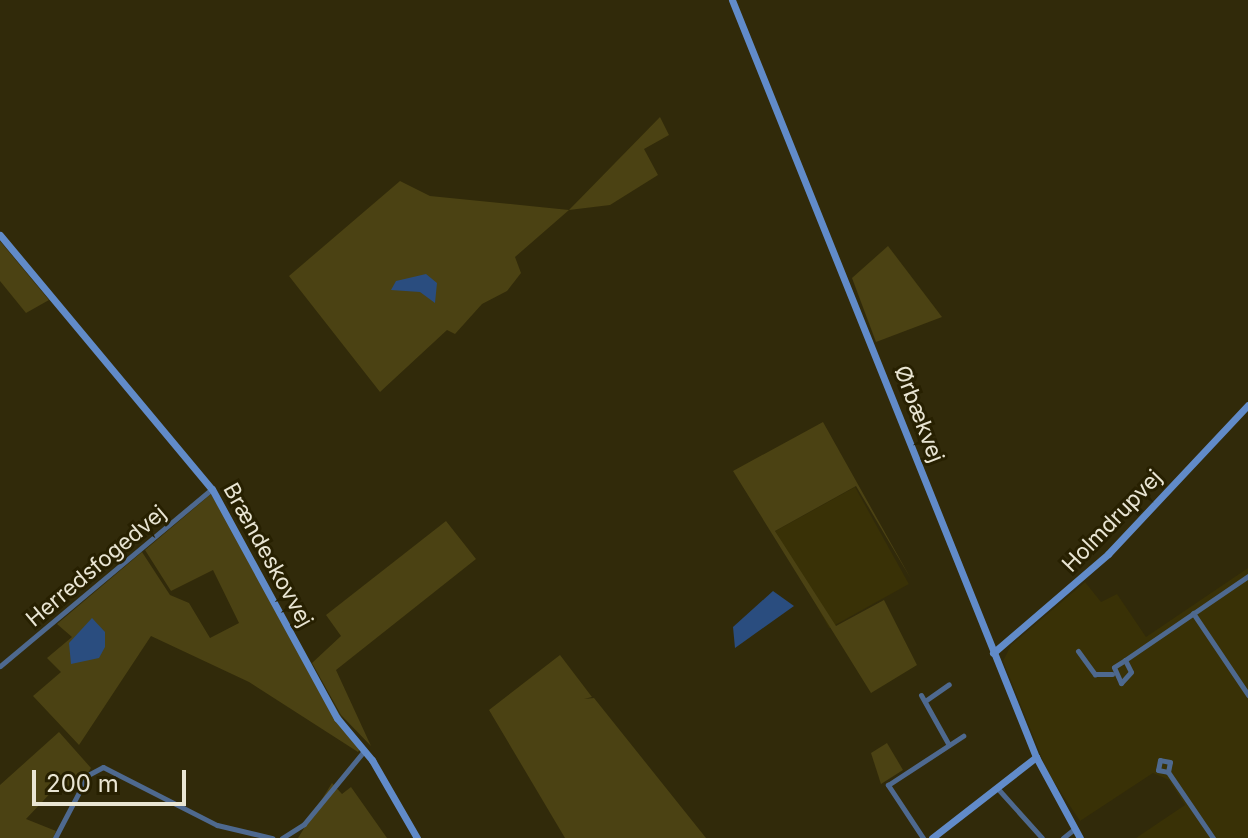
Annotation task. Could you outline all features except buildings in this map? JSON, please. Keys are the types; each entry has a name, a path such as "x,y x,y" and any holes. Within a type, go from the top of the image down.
{"street":[{"name":"Ørbækvej","path":"732,0 1036,757 1080,838"},
{"name":"Brændeskovvej","path":"0,235 212,489 337,718 364,751 417,838"},
{"name":"Holmdrupvej","path":"993,653 1108,554 1248,405"},
{"name":"Herredsfogedvej","path":"0,666 212,489"},
{"path":"1112,674 1125,660 1248,576"},
{"path":"1193,613 1248,695"},
{"path":"1078,651 1095,674 1112,674 1121,683 1131,677 1125,660"},
{"path":"949,684 923,698 949,745"},
{"path":"923,838 888,785 963,736"},
{"path":"282,838 304,824 364,751"},
{"path":"932,838 999,790 1036,757"},
{"path":"55,838 88,775 103,767 217,825 272,838"},
{"path":"1168,772 1213,838"},
{"path":"999,790 1042,838"},
{"path":"1063,838 1074,829"}],"shaded area":[{"path":"660,117 669,135 644,149 658,175 610,205 569,210"},
{"path":"400,181 430,196 569,210 515,257 521,273 507,291 482,304 455,334 447,330 380,392 289,276"},
{"path":"0,241 49,300 26,313 0,281"},
{"path":"888,246 942,317 876,342 852,278"},
{"path":"823,422 911,579 856,486 775,531 836,626 884,600 917,665 871,693 733,471"},
{"path":"855,487 909,584 829,628 775,531"},
{"path":"211,494 360,749 358,752 249,682 151,636 79,745 33,696 61,672 47,658 72,637 57,624 142,552 170,595 189,603 210,638 239,623 213,570 171,591 145,550"},
{"path":"446,521 476,559 336,670 371,746 341,715 312,663 341,636 326,615"},
{"path":"1248,568 1248,838 1136,838 1185,805 1169,780 1153,773 1080,821 1048,773 1003,661 1011,645 1085,582 1101,602 1117,594 1146,637"},
{"path":"560,655 592,697 584,699 594,698 706,838 565,838 489,710"},
{"path":"59,732 91,768 78,789 60,783 26,819 56,831 53,838 0,838 0,785"},
{"path":"887,743 903,770 881,784 871,753"},
{"path":"332,783 342,794 351,787 387,838 298,838"}],"water":[{"path":"426,274 437,283 435,303 420,292 391,290 396,281"},
{"path":"773,591 794,606 735,648 733,627"},
{"path":"92,618 105,632 105,647 99,658 71,664 69,643"}]}
